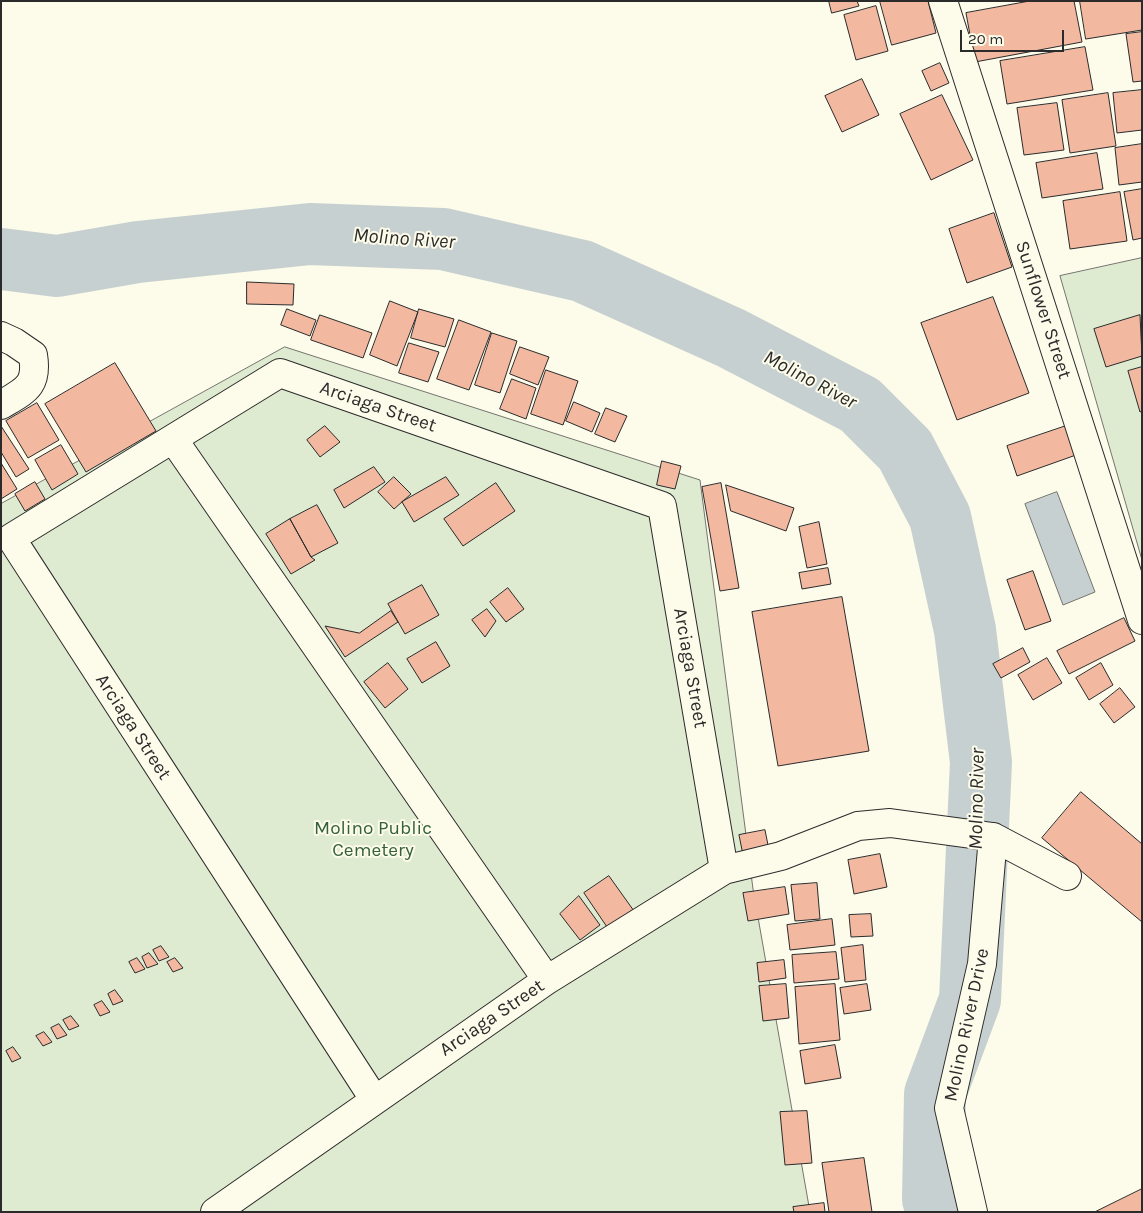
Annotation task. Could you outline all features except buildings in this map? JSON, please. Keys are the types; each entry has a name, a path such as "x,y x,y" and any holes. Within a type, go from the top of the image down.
{"street":[{"name":"Sunflower Street","path":"943,1 1142,620"},
{"path":"1,336 33,355 36,373 27,389 1,405"},
{"name":"Arciaga Street","path":"215,1212 374,1099 547,980 724,870 662,506 280,373 10,538 374,1099"},
{"path":"173,439 547,980"},
{"path":"724,870 781,856 858,826 890,823 993,836 1068,876"},
{"name":"Molino River Drive","path":"974,1212 948,1108 982,964 993,836"}],"green space":[{"path":"1142,258 1142,560 1060,276"},
{"name":"Molino Public Cemetery","path":"285,347 700,480 753,889 810,1212 1,1212 1,504"}],"shaded area":[{"path":"1057,492 1095,592 1063,605 1025,504"}],"waterway":[{"name":"Molino River","path":"1,259 57,266 138,252 310,234 443,239 582,271 731,338 860,405 905,450 940,517 965,630 981,762 970,1000 935,1094 933,1199 938,1212"}]}
